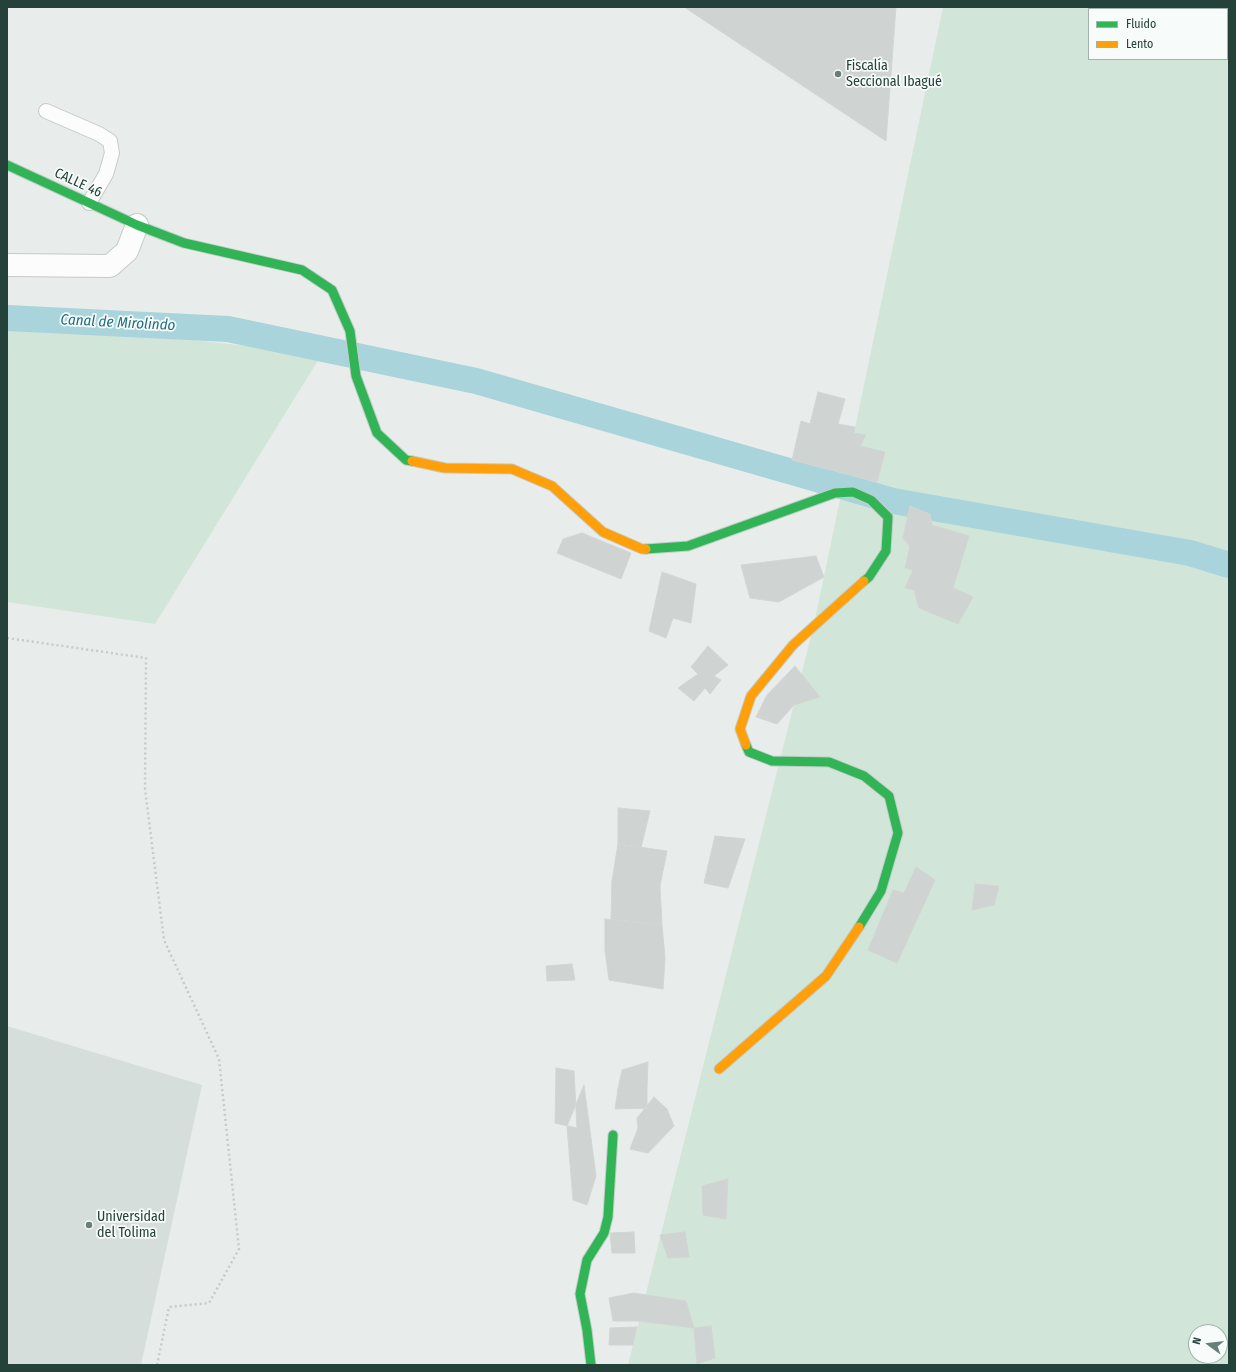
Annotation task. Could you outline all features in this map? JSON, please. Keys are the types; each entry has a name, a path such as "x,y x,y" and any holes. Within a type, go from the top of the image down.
{"street":[{"name":"CALLE 46","path":"7,165 137,225 184,243 302,270 332,290 350,331 356,376 377,433 406,460 445,468 512,469 552,486 603,532 642,548 688,546 835,493 852,492 871,500 888,518 886,551 869,577 793,645 751,696 740,729 749,752 772,761 829,762 864,776 889,796 898,833 881,890 826,976 719,1069"},
{"path":"7,265 110,266 127,251 137,225"},
{"path":"591,1365 588,1330 580,1294 587,1260 604,1234 608,1217 613,1135"}],"lane":[{"path":"46,111 99,134 110,141 112,153 106,174 90,203"}],"path":[{"path":"7,638 146,658 145,789 164,940 219,1059 239,1249 209,1303 169,1307 158,1365"}],"shaded area":[{"name":"Universidad del Tolima","path":"7,1026 202,1085 141,1365 7,1365"}],"green space":[{"path":"943,7 1229,7 1229,1365 628,1365 814,624"},
{"path":"7,320 322,354 155,624 7,602"}],"building":[{"name":"Fiscalía Seccional Ibagué","path":"684,7 896,7 886,141"},
{"path":"818,392 845,399 838,424 855,427 854,433 866,435 860,446 885,452 877,482 792,460 801,421 810,424"},
{"path":"910,506 930,514 932,525 969,536 953,588 973,597 958,624 919,608 914,590 905,588 913,570 905,568 910,546 903,538"},
{"path":"582,533 631,553 621,579 557,553 563,539"},
{"path":"816,556 824,577 779,602 750,598 741,565"},
{"path":"662,572 696,584 691,623 673,618 666,638 649,631"},
{"path":"708,646 728,665 714,676 721,680 710,694 705,688 694,701 678,688 698,674 691,667"},
{"path":"795,666 820,697 794,705 777,724 756,717 767,695"},
{"path":"618,808 650,811 641,848 618,844"},
{"path":"715,836 745,839 728,888 704,883"},
{"path":"618,844 667,851 660,886 612,881"},
{"path":"916,867 935,880 897,963 868,950 893,890 904,893"},
{"path":"612,881 660,886 662,925 611,919"},
{"path":"975,884 999,886 994,905 972,910"},
{"path":"605,919 662,925 665,958 605,951"},
{"path":"605,951 665,958 663,989 609,980"},
{"path":"572,964 575,980 547,981 546,966"},
{"path":"648,1062 647,1088 618,1089 622,1070"},
{"path":"556,1068 574,1071 577,1128 555,1123"},
{"path":"584,1085 596,1176 587,1205 573,1200 567,1126"},
{"path":"647,1088 647,1108 615,1109 618,1089"},
{"path":"654,1097 667,1109 674,1126 648,1153 630,1149 638,1128 637,1118"},
{"path":"728,1179 726,1219 703,1215 702,1186"},
{"path":"634,1232 635,1253 612,1253 610,1233"},
{"path":"685,1232 689,1257 668,1258 660,1235"},
{"path":"634,1293 686,1301 694,1328 639,1321 613,1321 609,1298"},
{"path":"711,1326 715,1358 697,1364 694,1328"},
{"path":"637,1327 633,1345 609,1345 610,1328"}],"waterway":[{"name":"Canal de Mirolindo","path":"7,318 228,329 476,381 893,501 1190,553 1229,565"}],"traffic: fast":[{"path":"7,165 137,225 184,243 302,270 332,290 350,331 356,376 377,433 406,460 412,461"},
{"path":"646,549 688,546 835,493 853,492 871,500 888,517 886,551 869,577 864,581"},
{"path":"746,745 749,752 772,761 829,762 864,776 889,796 898,833 881,891 859,927"},
{"path":"591,1365 587,1330 580,1294 587,1260 604,1233 608,1217 613,1135"}],"traffic: slow":[{"path":"412,461 445,468 512,469 552,486 603,532 642,549 646,549"},
{"path":"746,745 740,729 751,696 793,645 864,581"},
{"path":"719,1069 826,976 859,927"}],"place":[{"name":"Fiscalía Seccional Ibagué","path":"838,74"},
{"name":"Universidad del Tolima","path":"89,1225"}]}
